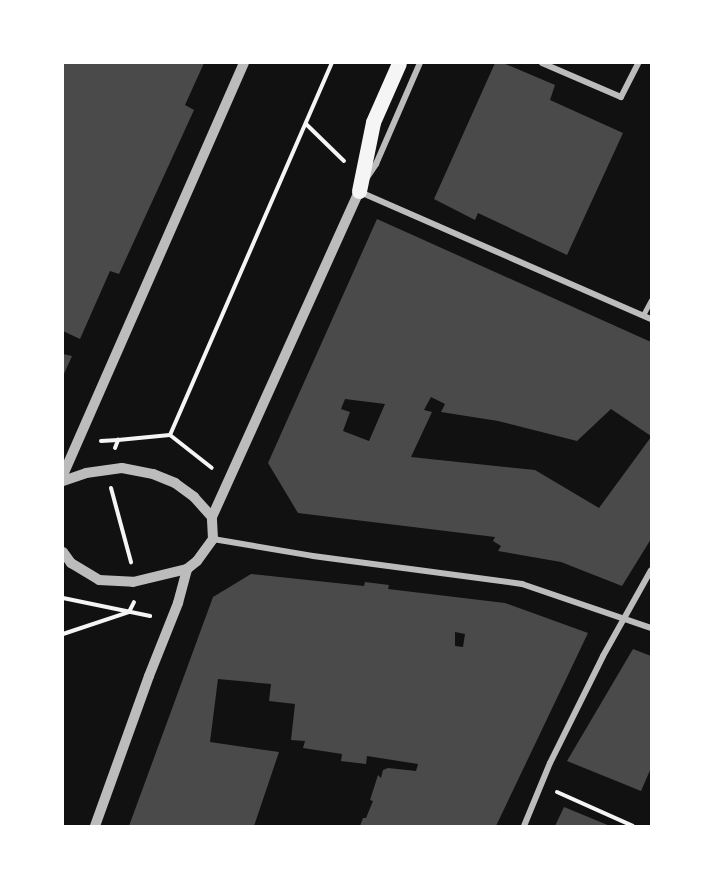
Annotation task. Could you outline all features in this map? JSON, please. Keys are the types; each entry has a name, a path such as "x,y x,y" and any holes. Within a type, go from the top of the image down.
{"main road":[{"path":"359,191 373,122 399,63"}],"street":[{"path":"63,475 244,63"},
{"path":"95,826 178,603 187,569 213,539 212,517 359,191 376,164 420,63"},
{"path":"542,63 621,97 638,63"},
{"path":"359,191 651,319"},
{"path":"643,315 651,300"},
{"path":"63,481 86,473 122,468 153,474 175,483 194,496 212,517"},
{"path":"213,539 313,556 522,584 651,628"},
{"path":"63,552 71,563 99,580 133,582 187,569"},
{"path":"524,826 550,763 623,618 651,570"}],"path":[{"path":"170,435 332,63"},
{"path":"306,123 346,163"},
{"path":"93,442 170,435 212,468"},
{"path":"111,456 118,440"},
{"path":"111,487 132,566"},
{"path":"63,634 129,612 135,597"},
{"path":"63,598 148,616"},
{"path":"551,790 633,826"}],"building":[{"path":"63,63 204,63 185,105 194,110 119,274 110,271 80,339 63,331"},
{"path":"495,63 503,63 555,85 550,100 623,133 567,255 478,213 475,220 434,199"},
{"path":"377,219 651,342 651,436 611,409 577,441 498,421 441,412 445,404 431,397 424,410 432,412 411,457 535,470 599,508 651,437 651,539 622,586 561,562 498,551 501,546 493,541 495,537 298,513 268,463","holes":["345,399 385,404 369,441 343,431 350,412 341,409"]},
{"path":"63,354 72,356 63,376"},
{"path":"251,574 364,586 365,582 389,585 388,589 505,603 588,633 496,826 360,826 373,801 370,800 378,775 381,778 383,770 388,768 416,771 418,764 367,756 366,764 341,761 342,754 303,748 305,741 291,740 295,704 269,701 271,684 218,679 210,742 279,752 254,826 129,826 213,597","holes":["455,632 465,634 463,647 455,646"]},
{"path":"633,649 651,656 651,768 641,791 567,761"},
{"path":"564,807 598,821 610,826 555,826"}]}
